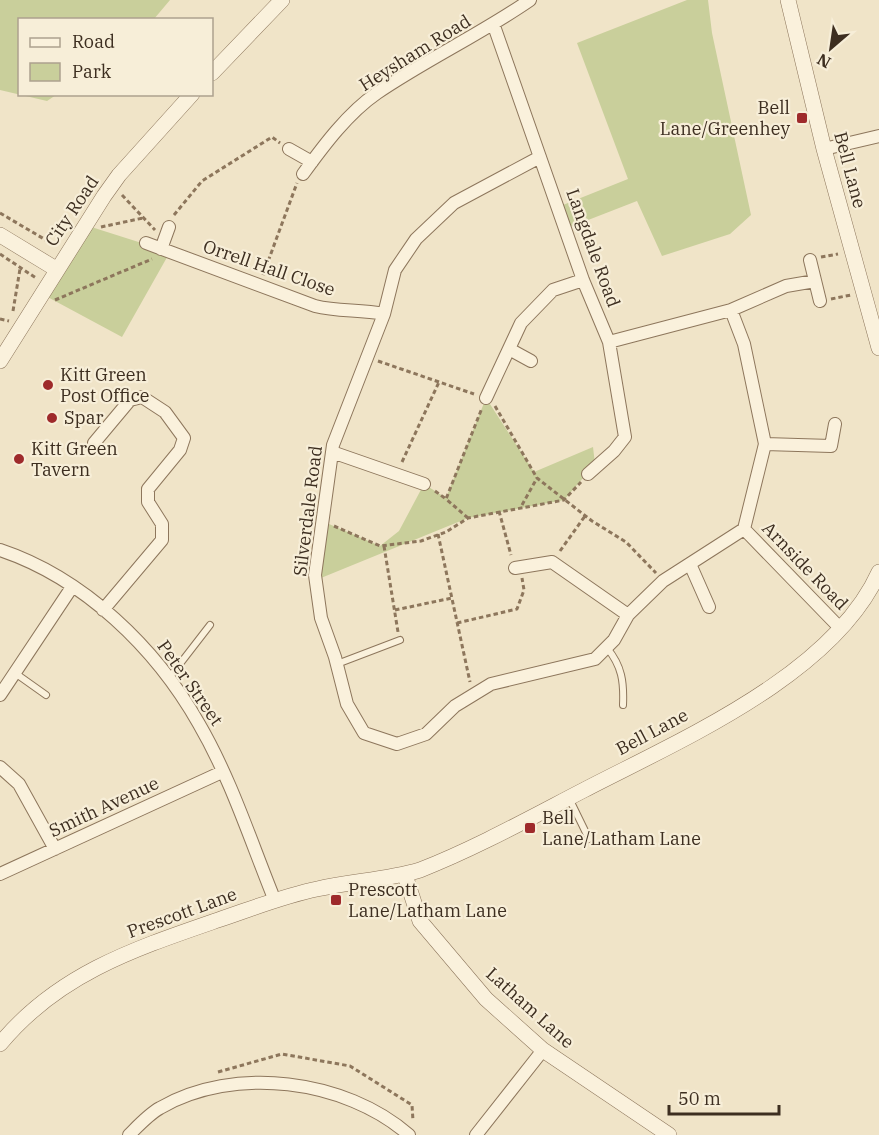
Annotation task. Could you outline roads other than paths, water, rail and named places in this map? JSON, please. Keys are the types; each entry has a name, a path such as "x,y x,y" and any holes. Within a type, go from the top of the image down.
{"street":[{"path":"213,72 282,0"},
{"name":"Heysham Road","path":"303,174 329,138 376,94 494,26 530,0"},
{"name":"Bell Lane","path":"788,0 824,149 879,348"},
{"name":"Langdale Road","path":"494,26 583,280 609,342 625,437 614,451 588,474"},
{"name":"City Road","path":"0,361 56,269 112,185 190,96"},
{"path":"824,149 879,136"},
{"path":"289,149 312,162"},
{"name":"Silverdale Road","path":"540,157 454,203 416,239 395,270 384,314 332,452 315,575 321,618 337,664 346,704 364,732 397,744 426,734 455,706 491,684 595,659 614,640 628,615 663,581 744,529"},
{"path":"165,247 169,227"},
{"path":"0,235 56,269"},
{"name":"Orrell Hall Close","path":"146,243 165,247 328,310 384,314"},
{"path":"810,260 820,301"},
{"path":"486,398 521,323 554,290 583,280"},
{"path":"609,342 731,310 786,286 815,281"},
{"path":"731,310 744,344 765,444 744,529"},
{"path":"509,349 531,361"},
{"path":"94,443 130,400 142,398 165,412 183,438 180,450 148,489 148,502 162,524 162,540 103,609"},
{"path":"765,444 831,446 835,424"},
{"path":"332,452 424,484"},
{"name":"Arnside Road","path":"744,529 840,628"},
{"name":"Peter Street","path":"0,550 29,562 72,587 103,609 135,638 169,679 199,724 222,772 275,901"},
{"path":"517,568 552,562 628,615"},
{"path":"690,564 709,607"},
{"name":"Bell Lane","path":"405,875 438,863 668,747 765,691 811,657 840,628 864,599 879,572"},
{"path":"0,695 72,587"},
{"path":"0,767 20,784 55,849"},
{"name":"Smith Avenue","path":"0,874 222,772"},
{"name":"Prescott Lane","path":"0,1044 33,1008 79,977 168,938 319,888 405,875"},
{"name":"Latham Lane","path":"405,875 415,910 428,933 486,999 543,1050 669,1135"},
{"path":"476,1135 543,1050"},
{"path":"129,1135 158,1109 185,1096 235,1083 289,1084 341,1096 394,1121 409,1135"}],"lane":[{"path":"169,679 210,625"},
{"path":"337,664 400,640"},
{"path":"606,648 618,661 624,684 623,705"},
{"path":"14,673 46,695"},
{"path":"569,797 589,839"}],"place":[{"name":"Bell Lane/Greenhey","path":"802,118"},
{"name":"Kitt Green Post Office","path":"48,385"},
{"name":"Spar","path":"52,418"},
{"name":"Kitt Green Tavern","path":"19,459"},
{"name":"Bell Lane/Latham Lane","path":"530,828"},
{"name":"Prescott Lane/Latham Lane","path":"336,900"}]}
